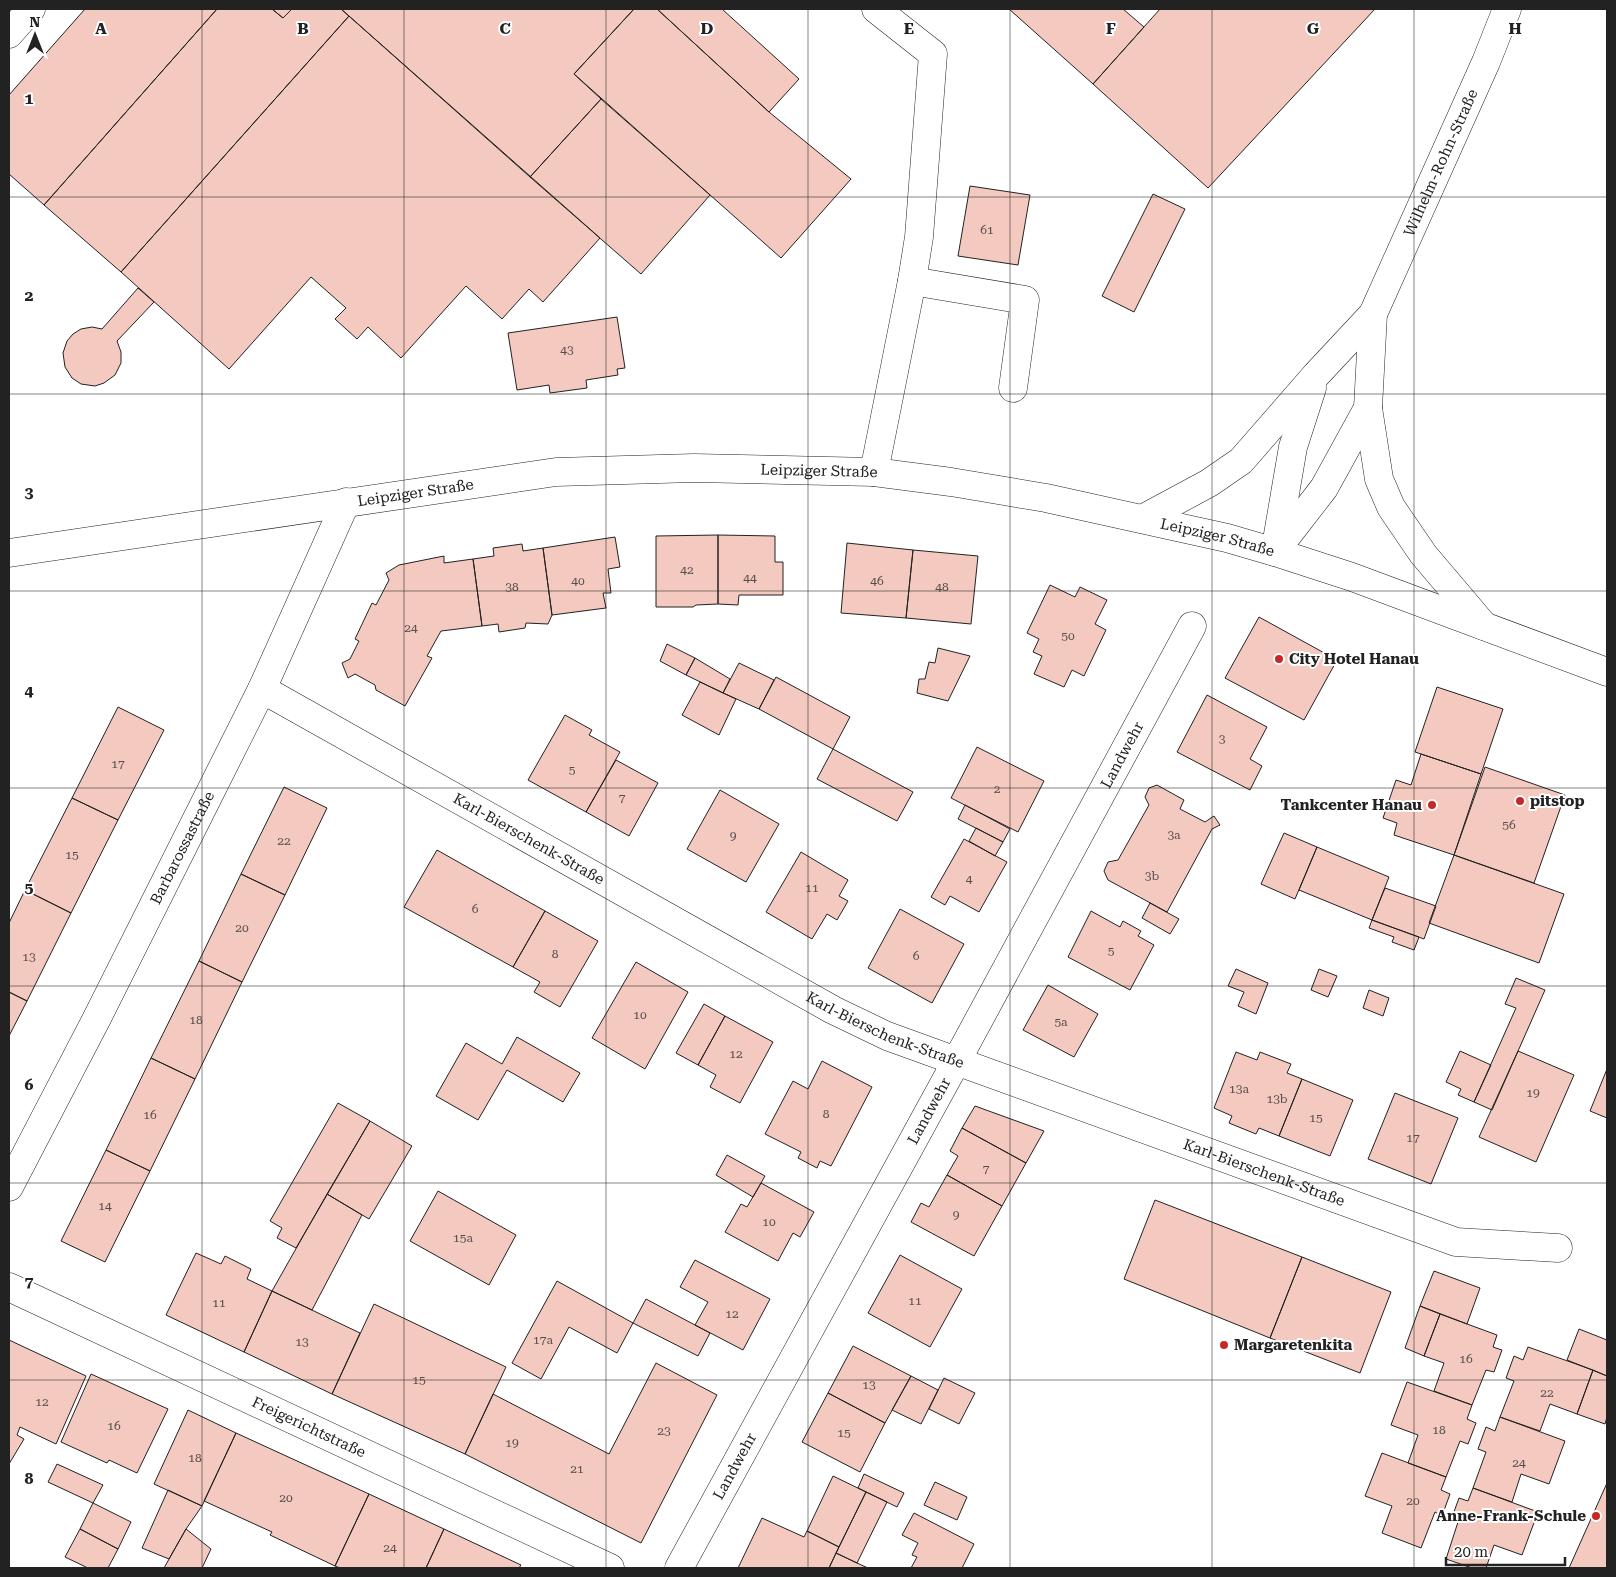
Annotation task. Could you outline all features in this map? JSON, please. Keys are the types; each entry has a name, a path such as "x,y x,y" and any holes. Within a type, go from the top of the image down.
{"street":[{"path":"9,34 31,9"},
{"path":"874,472 919,237 933,54 876,9"},
{"name":"Wilhelm-Rohn-Straße","path":"1144,518 1209,483 1242,461 1316,375 1373,314 1486,62 1506,9"},
{"path":"912,281 1024,300 1013,388"},
{"name":"Wilhelm-Rohn-Straße","path":"1373,314 1368,408 1379,479 1392,507 1423,554 1484,626"},
{"name":"Wilhelm-Rohn-Straße","path":"1275,552 1293,448 1316,375"},
{"name":"Wilhelm-Rohn-Straße","path":"1275,552 1324,488 1368,408"},
{"name":"Leipziger Straße","path":"9,553 556,472 694,468 874,472 951,482 1046,498 1144,518 1226,538 1352,577 1607,672"},
{"name":"Barbarossastraße","path":"9,1187 97,1018 262,689 346,502"},
{"name":"Landwehr","path":"679,1568 1192,626"},
{"name":"Karl-Bierschenk-Straße","path":"262,689 858,1023 887,1036 1456,1242 1558,1248"},
{"name":"Freigerichtstraße","path":"9,1287 610,1568"}],"building":[{"path":"85,9 217,9 44,205 9,174 9,95"},
{"path":"217,9 272,9 283,18 292,9 341,9 349,16 121,272 44,205"},
{"path":"272,9 292,9 283,18"},
{"path":"341,9 634,9 574,74 601,99 530,177"},
{"path":"634,9 657,9 769,112 851,179 781,258 574,74"},
{"path":"657,9 722,9 799,79 769,112"},
{"path":"1009,9 1123,9 1144,27 1093,84"},
{"path":"1160,9 1375,9 1208,188 1093,84"},
{"path":"349,16 600,238 543,302 529,289 502,319 466,286 401,358 368,327 357,339 335,319 346,308 311,277 229,369 121,272"},
{"path":"601,99 710,195 641,274 530,177"},
{"path":"970,186 1030,195 1018,265 958,256"},
{"path":"1153,194 1185,209 1134,312 1102,296"},
{"path":"138,288 154,302 117,341 121,352 121,363 115,375 104,383 95,386 81,384 72,378 65,367 63,353 67,341 81,329 92,327 102,329"},
{"path":"617,317 625,368 617,369 618,375 586,380 587,388 550,393 549,385 517,390 508,333"},
{"path":"718,535 718,604 696,605 693,607 656,607 656,536"},
{"path":"718,535 775,536 775,562 783,562 783,595 739,595 738,605 718,604"},
{"path":"615,537 620,567 608,569 611,593 603,593 606,608 552,615 543,548"},
{"path":"847,543 913,550 906,618 841,613"},
{"path":"522,544 523,551 543,548 552,615 548,624 526,623 525,628 499,632 498,624 482,626 473,559 494,556 493,548"},
{"path":"913,550 978,556 971,624 906,618"},
{"path":"444,556 444,563 473,559 482,626 441,631 427,656 432,658 405,706 376,690 375,685 355,674 348,678 342,663 350,659 359,641 355,639 372,603 376,605 389,580 386,573 399,565"},
{"path":"1050,585 1075,597 1080,587 1107,600 1095,624 1106,630 1084,676 1072,670 1064,687 1034,674 1042,656 1033,652 1039,639 1027,633"},
{"path":"1259,617 1337,660 1304,720 1225,678"},
{"path":"667,644 695,658 686,675 660,661"},
{"path":"938,648 970,656 948,701 917,693 919,679 925,679 929,662 935,663"},
{"path":"695,658 730,679 723,693 686,675"},
{"path":"739,663 774,680 759,709 723,693"},
{"path":"776,677 850,717 833,749 759,709"},
{"path":"700,682 736,699 719,735 682,715"},
{"path":"1437,687 1503,709 1481,774 1415,752"},
{"path":"1207,695 1267,727 1250,759 1262,766 1250,790 1177,752"},
{"path":"118,707 164,730 118,820 72,798"},
{"path":"565,715 592,730 589,735 620,752 586,812 528,780"},
{"path":"977,747 1044,781 1018,832 951,798"},
{"path":"833,749 913,792 897,821 817,779"},
{"path":"1421,754 1481,774 1454,855 1394,835 1397,823 1383,818 1396,780 1411,785"},
{"path":"616,760 658,783 629,836 586,812"},
{"path":"1485,767 1565,795 1534,883 1454,855"},
{"path":"1157,785 1184,800 1180,809 1205,822 1214,816 1220,825 1212,829 1167,912 1108,880 1104,871 1108,862 1118,860 1149,805 1145,797 1149,788"},
{"path":"284,787 327,808 285,895 241,874"},
{"path":"720,790 779,824 746,882 687,849"},
{"path":"72,798 118,820 71,913 25,890"},
{"path":"965,805 1010,829 1003,842 958,819"},
{"path":"976,828 1003,842 995,856 969,841"},
{"path":"1284,833 1317,847 1295,899 1261,884"},
{"path":"964,839 1007,862 979,912 950,896 945,905 931,897"},
{"path":"1317,847 1389,877 1372,920 1299,890"},
{"path":"437,850 545,911 513,967 404,907"},
{"path":"801,852 848,880 839,896 848,901 837,920 827,914 812,939 766,912"},
{"path":"1454,855 1564,894 1539,963 1429,923"},
{"path":"241,874 285,895 242,982 199,961"},
{"path":"1385,888 1436,906 1424,939 1372,920"},
{"path":"25,890 71,913 27,1001 9,992 9,923"},
{"path":"1150,903 1179,919 1170,934 1142,918"},
{"path":"900,909 964,944 932,1003 868,968"},
{"path":"545,911 598,941 560,1007 534,992 540,982 513,967"},
{"path":"1091,911 1120,927 1123,921 1141,931 1138,936 1154,945 1130,990 1068,957"},
{"path":"1372,920 1419,937 1414,950 1392,942 1394,937 1369,928"},
{"path":"199,961 242,982 195,1079 151,1058"},
{"path":"636,962 688,992 645,1069 592,1038"},
{"path":"1236,969 1268,983 1256,1014 1238,1006 1244,992 1228,986"},
{"path":"1319,969 1337,976 1328,997 1311,990"},
{"path":"1516,978 1545,990 1492,1110 1474,1102 1516,1008 1505,1004"},
{"path":"1048,985 1098,1014 1074,1057 1023,1030"},
{"path":"1369,990 1389,998 1383,1016 1363,1008"},
{"path":"9,992 27,1001 9,1036"},
{"path":"704,1004 725,1016 698,1065 676,1053"},
{"path":"725,1016 773,1042 740,1103 710,1087 716,1075 698,1065"},
{"path":"517,1037 580,1073 563,1102 507,1070 478,1120 436,1096 466,1043 502,1064"},
{"path":"1460,1051 1491,1065 1474,1102 1458,1095 1461,1089 1446,1082"},
{"path":"1518,1051 1574,1075 1536,1162 1479,1137"},
{"path":"1236,1052 1257,1060 1260,1052 1291,1064 1287,1073 1302,1079 1279,1136 1259,1128 1256,1134 1229,1123 1232,1116 1214,1108"},
{"path":"151,1058 195,1079 150,1171 106,1150"},
{"path":"822,1061 872,1087 831,1166 820,1161 817,1168 798,1158 801,1152 765,1134 793,1081 808,1089"},
{"path":"1607,1069 1607,1118 1590,1111"},
{"path":"1302,1079 1353,1100 1330,1156 1279,1136"},
{"path":"1395,1093 1458,1118 1431,1184 1368,1159"},
{"path":"338,1103 370,1121 296,1248 277,1238 282,1228 270,1221"},
{"path":"975,1106 1044,1131 1026,1163 962,1128"},
{"path":"370,1121 412,1146 369,1219 327,1194"},
{"path":"962,1128 1026,1163 1002,1206 947,1175 958,1156 950,1151"},
{"path":"106,1150 150,1171 105,1262 61,1241"},
{"path":"727,1155 765,1176 753,1197 716,1175"},
{"path":"947,1175 1002,1206 974,1256 911,1222 921,1203 929,1207"},
{"path":"761,1183 814,1212 800,1237 793,1233 778,1261 725,1232 741,1204 747,1207"},
{"path":"438,1191 516,1235 489,1285 410,1241"},
{"path":"327,1194 362,1215 312,1310 272,1291"},
{"path":"1155,1200 1302,1257 1270,1338 1124,1279"},
{"path":"196,1253 221,1264 225,1256 251,1269 247,1279 272,1291 244,1352 166,1315"},
{"path":"900,1255 962,1289 930,1347 868,1313"},
{"path":"1302,1257 1391,1292 1360,1373 1270,1338"},
{"path":"695,1260 770,1299 743,1350 695,1325 708,1302 680,1287"},
{"path":"1434,1271 1480,1288 1467,1324 1420,1306"},
{"path":"557,1281 633,1323 617,1353 569,1327 541,1379 512,1363"},
{"path":"272,1291 360,1333 332,1394 244,1352"},
{"path":"646,1299 710,1333 698,1356 633,1323"},
{"path":"374,1304 506,1367 465,1454 332,1394"},
{"path":"1420,1306 1440,1314 1424,1356 1405,1348"},
{"path":"1440,1314 1497,1335 1493,1347 1502,1350 1494,1372 1486,1370 1472,1405 1434,1391 1444,1363 1424,1356"},
{"path":"1579,1329 1607,1340 1607,1376 1567,1360"},
{"path":"9,1340 86,1376 56,1444 20,1427 17,1435 24,1439 9,1464"},
{"path":"853,1346 911,1376 885,1423 828,1393"},
{"path":"1528,1347 1593,1370 1577,1414 1550,1404 1540,1431 1500,1417 1514,1381 1506,1378 1514,1356 1523,1360"},
{"path":"656,1363 717,1395 641,1543 465,1454 493,1394 609,1454"},
{"path":"1593,1370 1607,1376 1607,1417 1605,1424 1577,1414"},
{"path":"91,1374 168,1409 137,1473 109,1460 107,1463 61,1442"},
{"path":"911,1376 938,1390 921,1424 892,1410"},
{"path":"944,1378 975,1393 959,1424 929,1409"},
{"path":"1407,1382 1472,1405 1467,1419 1476,1423 1468,1444 1460,1441 1446,1477 1408,1463 1418,1435 1391,1425"},
{"path":"828,1393 885,1423 860,1472 802,1442"},
{"path":"188,1410 236,1433 202,1506 154,1484"},
{"path":"1500,1417 1565,1441 1549,1484 1521,1474 1512,1502 1473,1488 1486,1452 1478,1449 1486,1427 1495,1431"},
{"path":"236,1433 369,1494 335,1566 270,1535 272,1532 204,1501"},
{"path":"1382,1453 1446,1477 1441,1490 1450,1494 1442,1516 1435,1512 1421,1548 1382,1533 1392,1506 1365,1496"},
{"path":"57,1464 103,1485 93,1503 48,1482"},
{"path":"864,1474 904,1493 897,1507 858,1488"},
{"path":"833,1476 866,1492 839,1547 807,1531"},
{"path":"935,1482 967,1497 957,1520 924,1505"},
{"name":"Anne-Frank-Schule","path":"1607,1483 1607,1568 1569,1568"},
{"path":"1473,1488 1538,1512 1522,1555 1494,1545 1486,1568 1472,1568 1446,1559 1458,1522 1451,1520 1459,1498 1468,1501"},
{"path":"168,1490 202,1506 169,1559 142,1548"},
{"path":"866,1492 887,1502 857,1563 836,1553"},
{"path":"369,1494 444,1529 426,1568 340,1568 335,1566"},
{"path":"93,1503 131,1522 118,1549 80,1529"},
{"path":"914,1513 974,1544 962,1568 911,1568 917,1557 912,1555 918,1543 902,1535"},
{"path":"762,1518 804,1537 807,1531 839,1547 829,1568 738,1568"},
{"path":"80,1529 118,1549 108,1568 88,1568 65,1557"},
{"path":"186,1529 211,1549 202,1568 164,1568"},
{"path":"444,1529 521,1565 519,1568 426,1568"},
{"path":"836,1553 857,1563 868,1568 829,1568"}],"place":[{"name":"City Hotel Hanau","path":"1279,659"},
{"name":"pitstop","path":"1520,801"},
{"name":"Tankcenter Hanau","path":"1432,805"},
{"name":"Margaretenkita","path":"1224,1345"},
{"name":"Anne-Frank-Schule","path":"1596,1516"}]}
